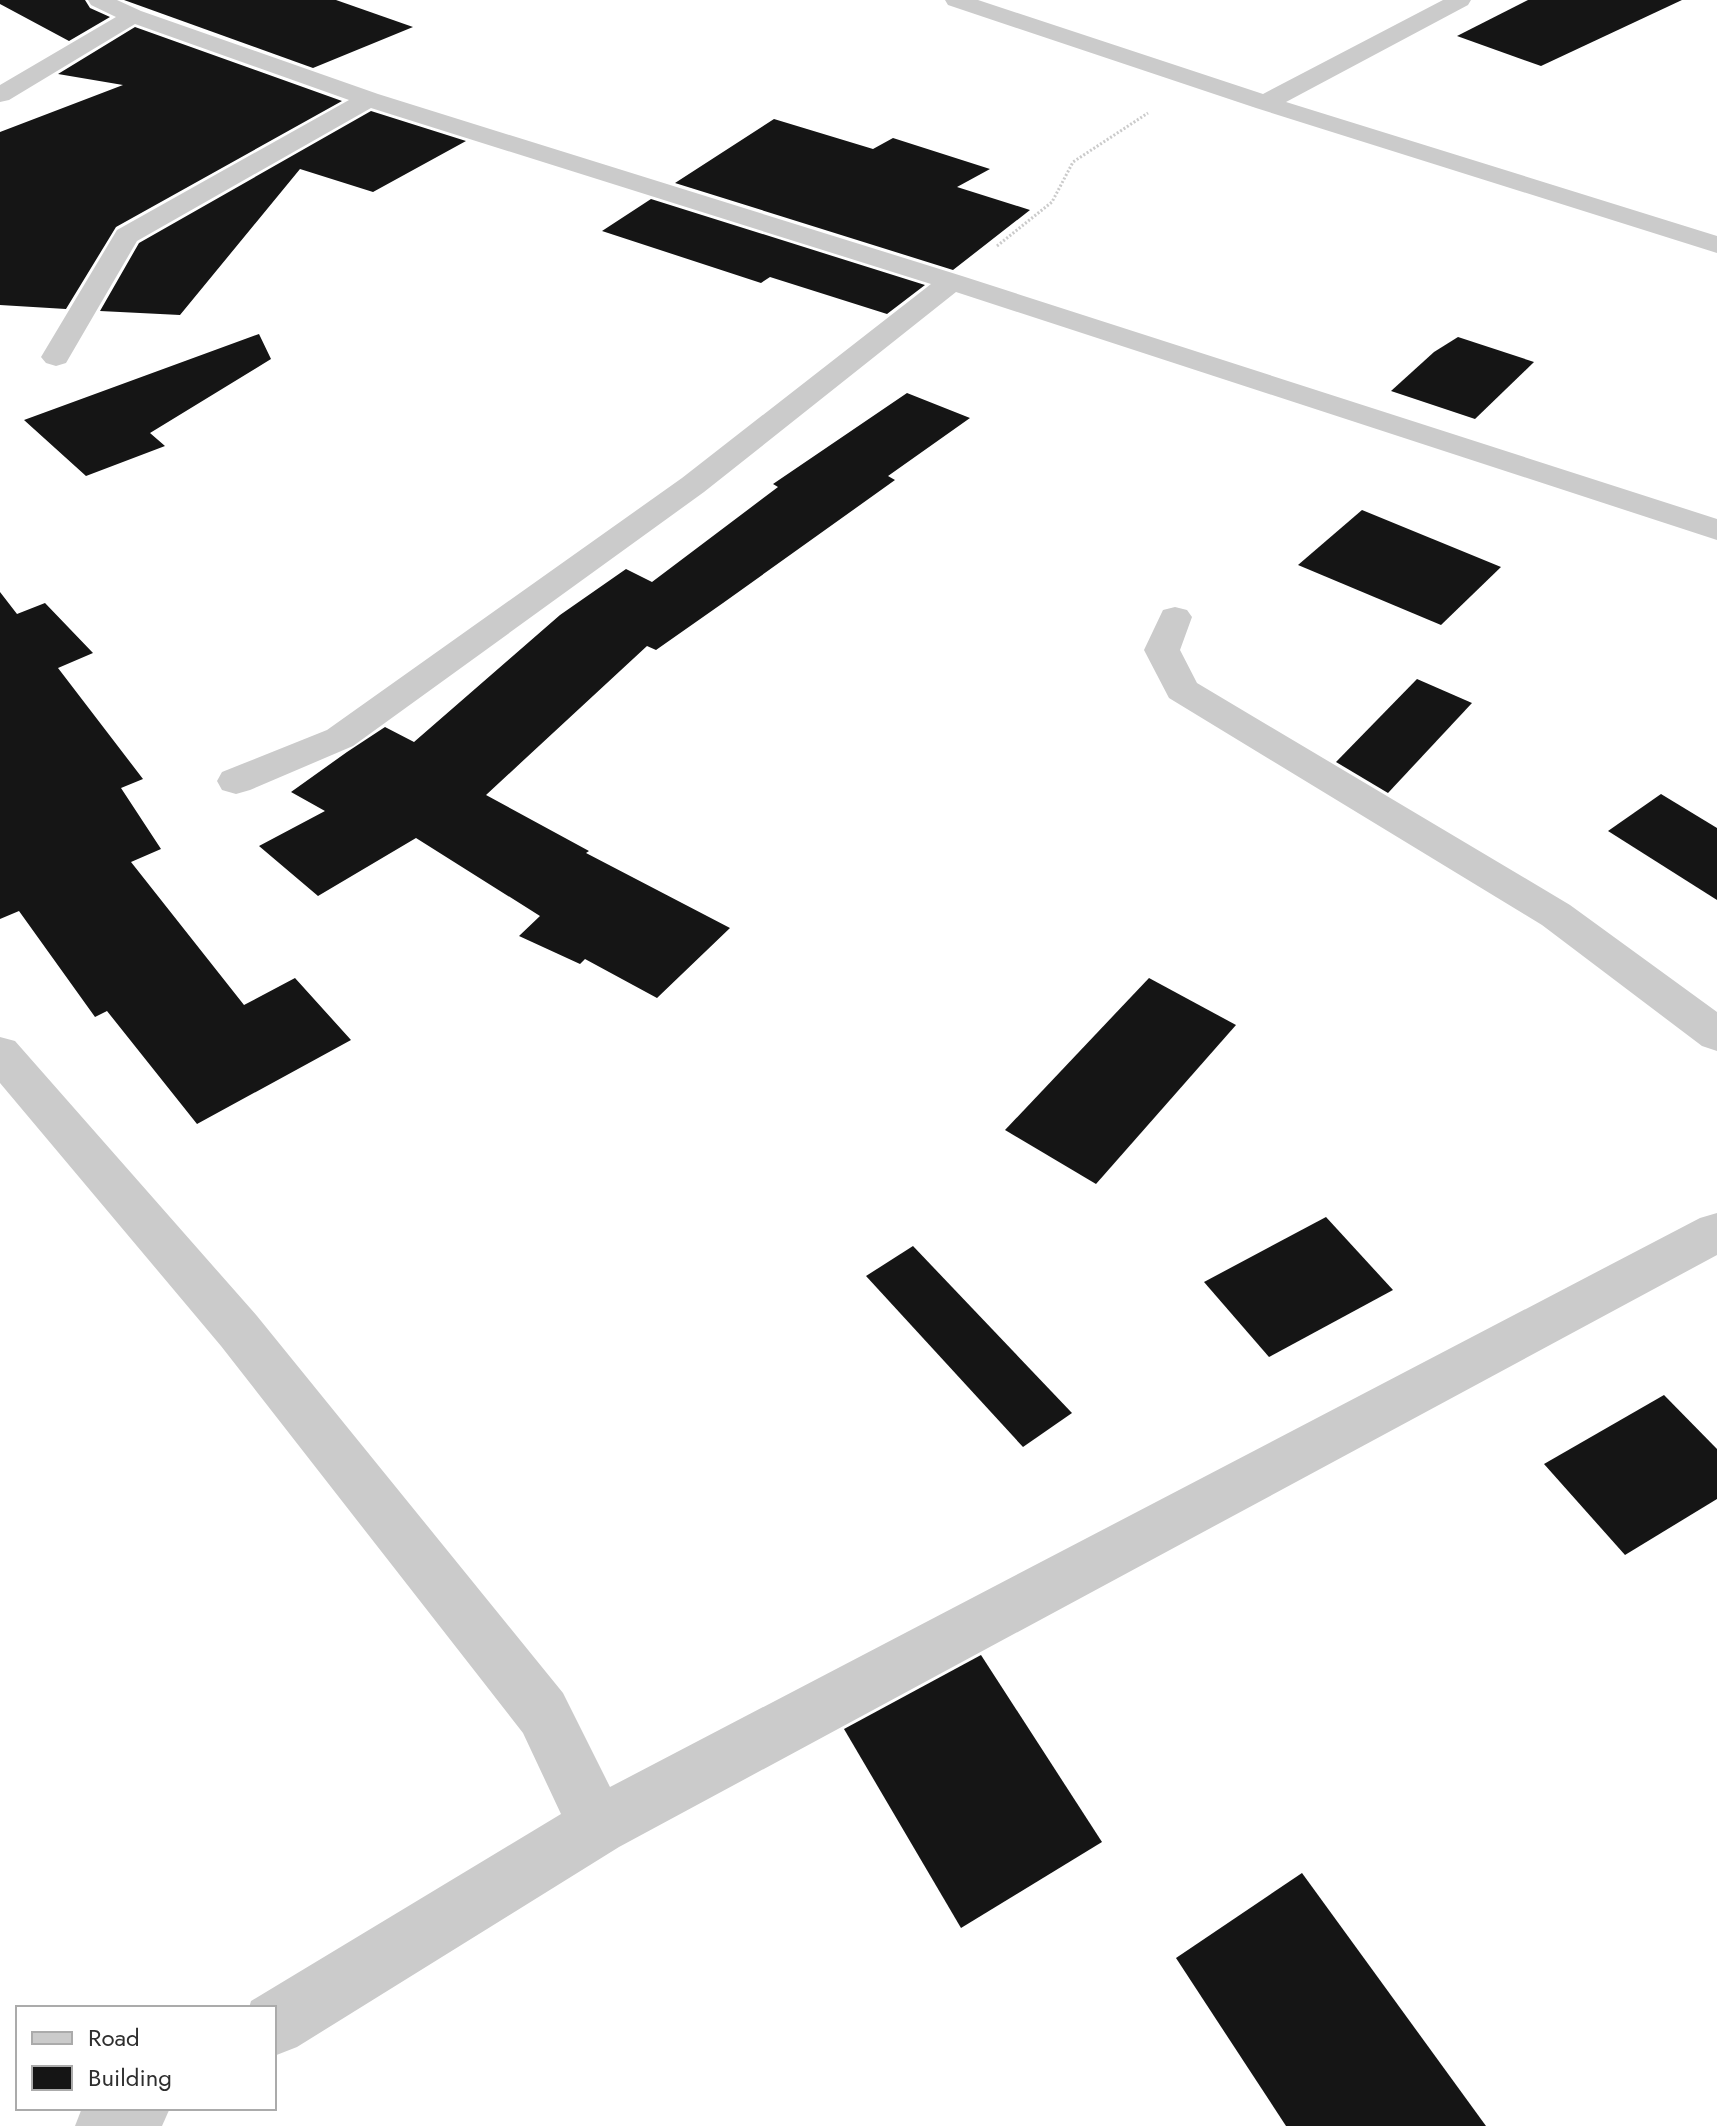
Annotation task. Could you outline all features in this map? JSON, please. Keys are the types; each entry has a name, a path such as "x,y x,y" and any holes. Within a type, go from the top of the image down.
{"street":[{"path":"99,0 133,16 369,99 952,282 1717,530"},
{"path":"956,0 1265,103 1717,245"},
{"path":"1265,103 1460,0"},
{"path":"0,95 133,16"},
{"path":"56,357 127,236 369,99"},
{"path":"236,781 340,738 693,485 952,282"},
{"path":"1175,617 1162,650 1182,690 1556,915 1717,1035"},
{"path":"0,1053 239,1331 543,1713 598,1826"},
{"path":"276,2023 598,1826 1717,1232"},
{"path":"108,2126 134,2110"}],"path":[{"path":"952,282 1052,202 1073,162 1198,80"}],"building":[{"path":"0,0 85,0 90,8 110,17 69,41 0,4"},
{"path":"124,0 336,0 413,27 313,68"},
{"path":"1528,0 1682,0 1541,66 1457,36"},
{"path":"135,27 342,101 116,227 66,309 0,305 0,132 123,85 58,74"},
{"path":"371,111 466,141 373,192 300,169 180,315 100,311 139,243"},
{"path":"774,119 873,149 893,138 990,169 957,187 1030,210 953,270 675,183"},
{"path":"651,199 925,285 887,314 770,277 761,283 602,231"},
{"path":"259,334 271,359 150,433 165,446 86,476 24,420"},
{"path":"1458,337 1534,362 1475,419 1391,391 1434,352"},
{"path":"907,393 970,418 888,476 895,480 723,603 656,650 647,646 486,795 589,851 586,853 730,928 657,998 585,959 580,964 519,936 540,916 416,838 318,896 259,846 325,811 291,792 347,752 385,727 414,742 560,615 626,569 652,582 778,487 773,484"},
{"path":"1362,510 1501,567 1441,625 1298,565"},
{"path":"0,592 17,614 45,603 93,653 58,668 143,779 121,788 161,849 131,862 244,1005 295,978 351,1040 197,1124 107,1011 95,1017 19,911 0,919"},
{"path":"1417,679 1472,703 1388,793 1336,762"},
{"path":"1661,794 1717,828 1717,900 1608,831"},
{"path":"1149,978 1236,1025 1096,1184 1005,1130"},
{"path":"1326,1217 1393,1290 1269,1357 1204,1282"},
{"path":"913,1246 1072,1413 1023,1447 866,1276"},
{"path":"1664,1395 1717,1449 1717,1499 1625,1555 1544,1464"},
{"path":"981,1655 1102,1842 961,1928 844,1729"},
{"path":"1302,1873 1486,2126 1286,2126 1176,1958"}]}
